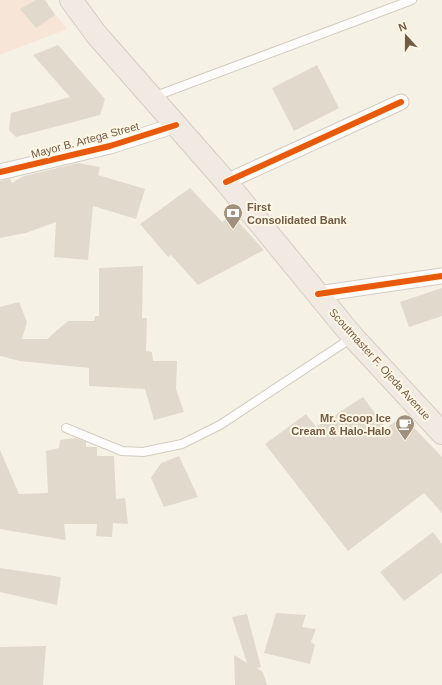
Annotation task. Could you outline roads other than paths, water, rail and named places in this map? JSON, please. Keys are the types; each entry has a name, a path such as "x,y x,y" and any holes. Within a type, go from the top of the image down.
{"highway":[{"name":"Scoutmaster F. Ojeda Avenue","path":"71,0 96,34 226,182 353,337 442,433"}],"street":[{"path":"226,182 401,102"},
{"name":"Mayor B. Artega Street","path":"0,172 110,146 176,126"},
{"path":"318,294 442,276"}],"lane":[{"path":"151,98 412,0"},
{"path":"66,428 122,451 143,452 182,444 220,425 353,337"}],"place":[{"name":"First Consolidated Bank","path":"233,230"},
{"name":"Mr. Scoop Ice Cream & Halo-Halo","path":"405,441"}]}
